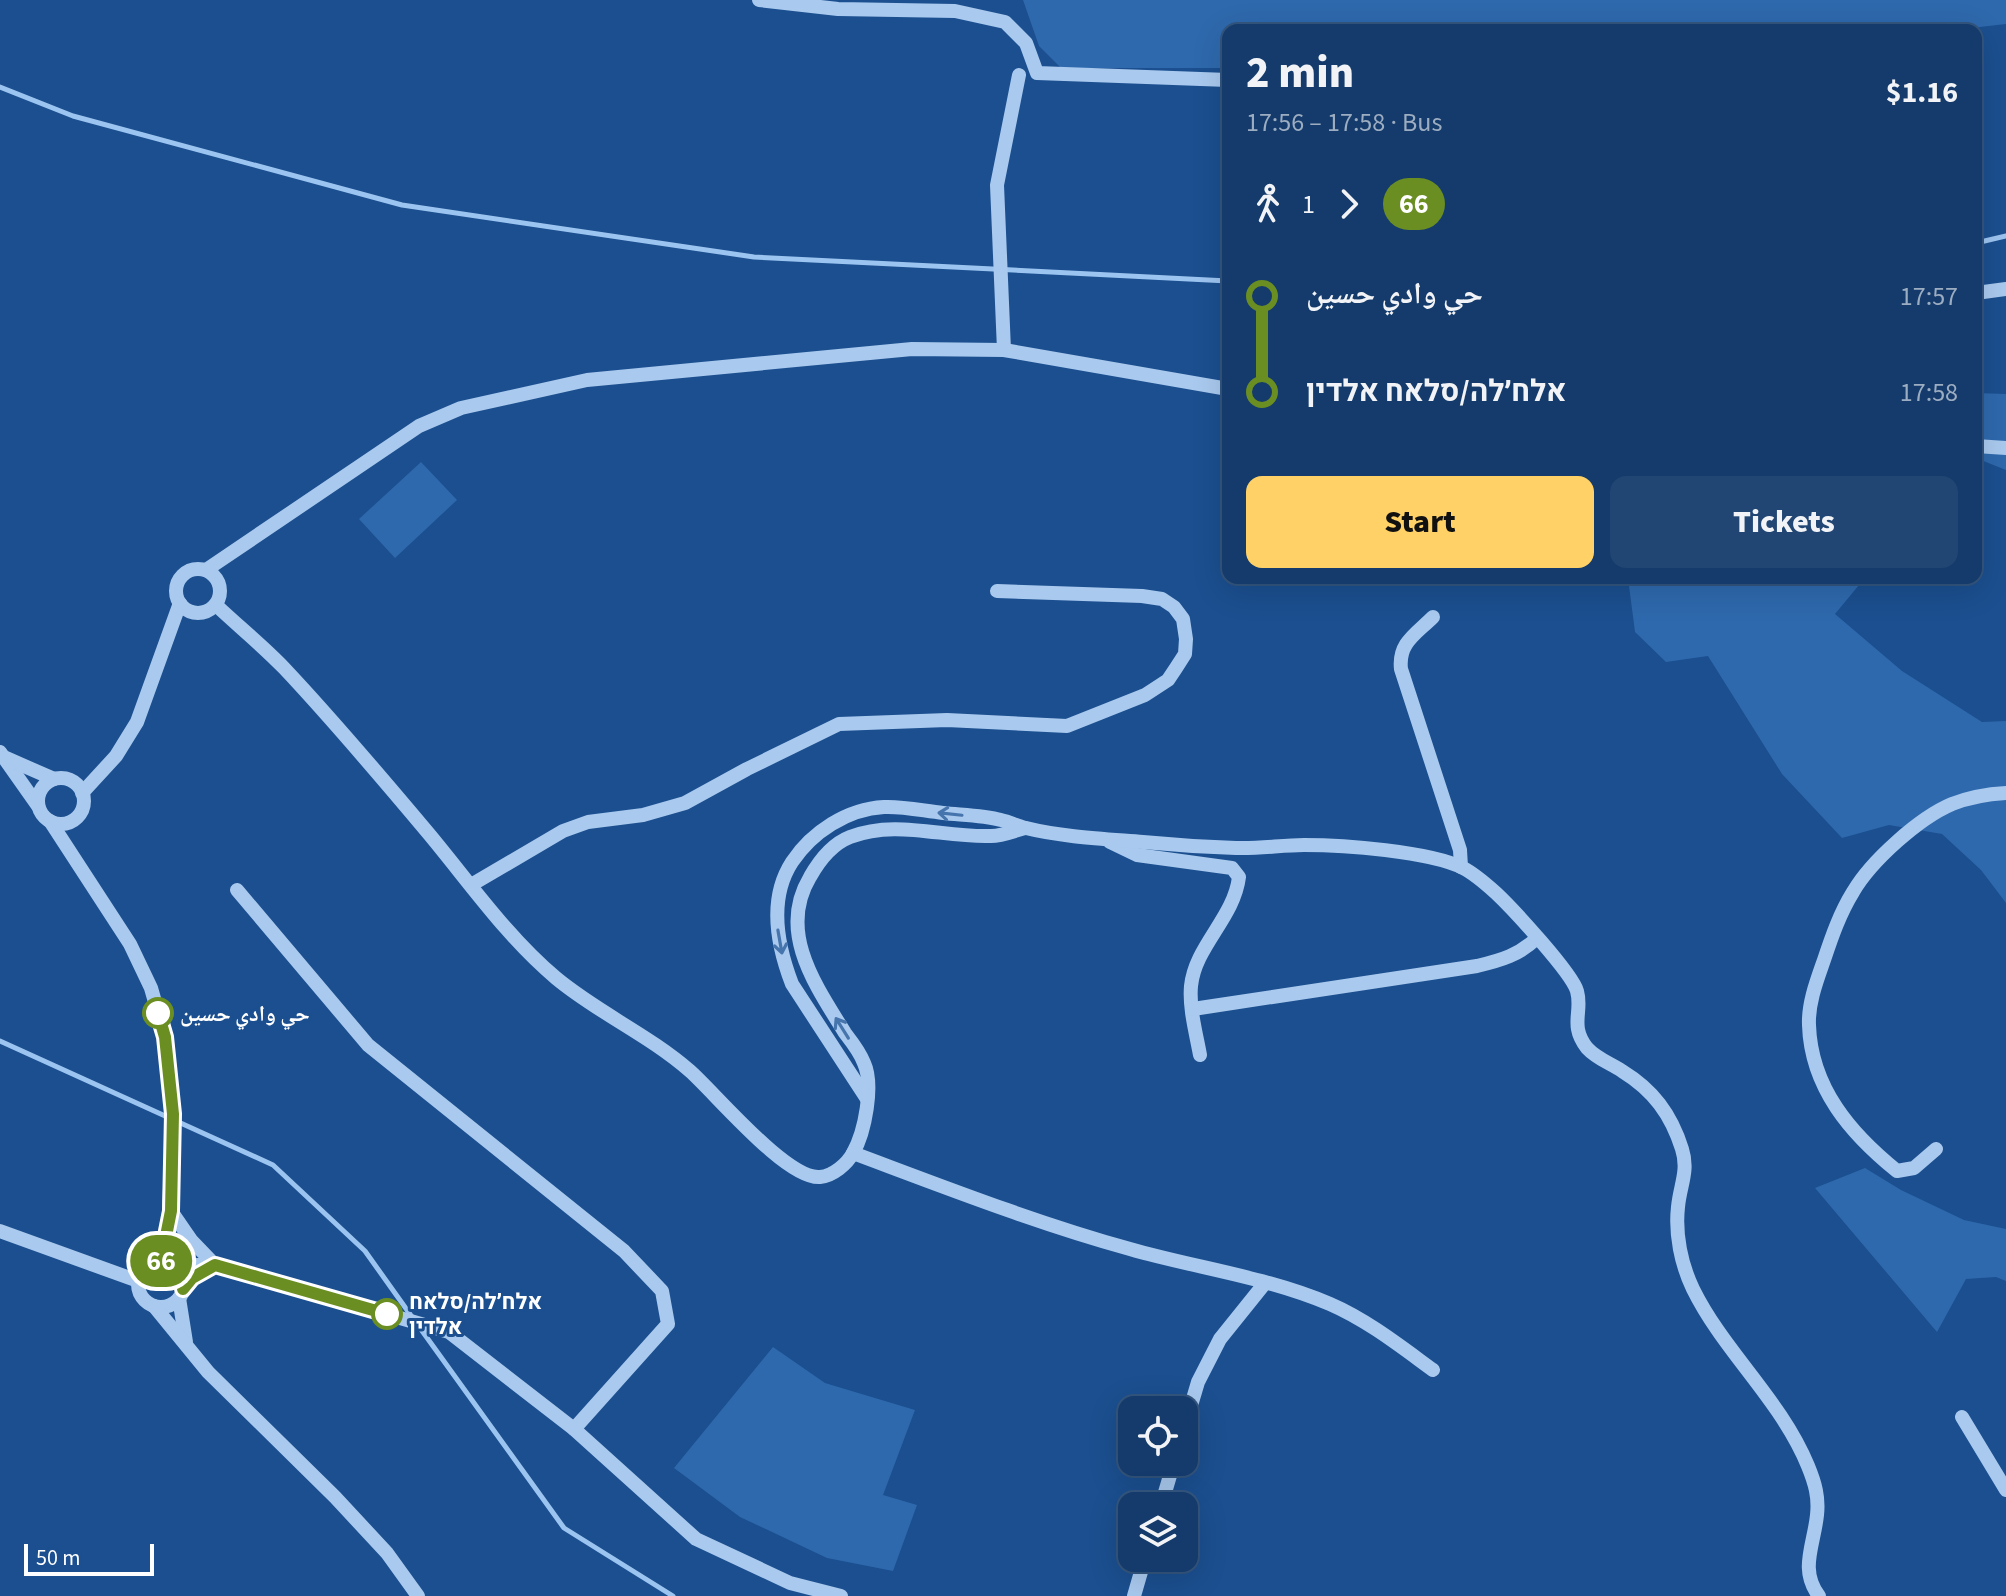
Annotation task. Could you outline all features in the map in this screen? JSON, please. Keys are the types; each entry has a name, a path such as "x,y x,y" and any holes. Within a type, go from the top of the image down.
{"street":[{"path":"759,0 838,9 955,11 1005,22 1026,43 1037,73 1222,80"},
{"path":"1004,350 997,185 1019,75"},
{"path":"1982,292 2006,289"},
{"path":"206,570 419,426 461,408 587,380 912,349 1004,350 1222,388"},
{"path":"1982,446 2006,448"},
{"path":"192,570 206,570 220,585 219,599 210,610 195,613 180,603 176,592 181,578 192,570"},
{"path":"471,885 563,831 588,822 643,815 685,803 839,724 947,720 1067,726 1145,695 1168,680 1185,654 1183,619 1174,607 1162,599 997,591"},
{"path":"82,793 116,756 137,722 180,603"},
{"path":"216,605 282,666 515,937 556,978 655,1042 794,1170 821,1177 835,1171 853,1153 866,1116 866,1065 811,978 799,941 798,913 803,888 817,865 836,845 850,837 877,831 905,829 993,837 1026,828"},
{"path":"1433,617 1399,655 1460,850 1461,867"},
{"path":"1,754 39,775 74,782 82,793 83,807 75,818 63,823 50,821"},
{"path":"1,754 73,853 130,944 151,988 165,1037 173,1114 171,1211 165,1263"},
{"path":"38,806 43,787 54,779"},
{"path":"1936,1149 1914,1168 1897,1171 1845,1123 1827,1096 1813,1051 1808,1023 1815,986 1837,923 1854,890 1874,865 1927,819 1951,804 1984,794 2006,793"},
{"path":"867,1099 804,1004 784,963 776,919 779,892 787,870 802,848 822,830 853,814 884,807 998,819 1026,828 1099,837 1240,848 1306,845 1369,850 1439,859 1461,867 1499,895 1566,973 1577,992 1576,1015 1583,1043 1595,1057 1618,1068 1651,1091 1674,1128 1684,1154 1687,1177 1678,1202 1680,1253 1691,1286 1706,1312 1776,1406 1806,1460 1817,1490 1808,1567 1810,1584 1819,1596"},
{"path":"73,853 75,818"},
{"path":"1099,837 1137,855 1232,868 1239,877 1230,907 1197,963 1191,986 1200,1055"},
{"path":"237,890 368,1045 624,1251 662,1291 668,1324 574,1429"},
{"path":"1193,1009 1477,966 1506,960 1523,952 1537,938"},
{"path":"853,1153 966,1195 1128,1249 1265,1283 1332,1305 1381,1332 1433,1370"},
{"path":"171,1211 191,1240 215,1265"},
{"path":"0,1231 138,1281"},
{"path":"165,1263 182,1276 186,1342"},
{"path":"418,1596 376,1542 335,1497 208,1372 154,1306 143,1299 138,1281 143,1269 165,1263 215,1265 449,1332 574,1429 696,1539 790,1583 841,1596"},
{"path":"154,1306 168,1306 192,1278 215,1265"},
{"path":"1194,1396 1220,1339 1265,1283"},
{"path":"1962,1417 2006,1490"},
{"path":"1134,1596 1141,1572"}],"shaded area":[{"path":"1023,0 2006,0 2006,24 1982,27 1982,24 1222,24 1222,68 1061,68 1039,46"},
{"path":"1982,393 2006,394 2006,470 1982,460"},
{"path":"421,462 457,500 395,558 359,519"},
{"path":"1629,584 1859,584 1835,614 1902,671 1982,722 2006,721 2006,903 1981,870 1942,834 1889,825 1842,838 1782,774 1708,656 1666,662 1635,632"},
{"path":"1865,1168 1901,1190 1964,1220 2006,1229 2006,1281 1996,1277 1966,1279 1937,1332 1815,1188"},
{"path":"773,1347 825,1383 915,1410 883,1495 917,1505 893,1571 827,1558 740,1517 674,1468"}],"waterway":[{"path":"0,87 73,116 402,205 754,257 1222,281"},
{"path":"1982,242 2006,236"},
{"path":"0,1041 273,1165 365,1251 412,1317"},
{"path":"420,1328 564,1528 673,1596"}],"bus line":[{"name":"66","path":"158,1013 165,1037 173,1114 171,1211 166,1236 154,1262 174,1265 182,1276 183,1289 192,1278 215,1265 387,1314"}],"place":[{"name":"حي وادي حسين","path":"158,1013"},
{"name":"אלח׳לה/סלאח אלדין","path":"387,1314"}]}
